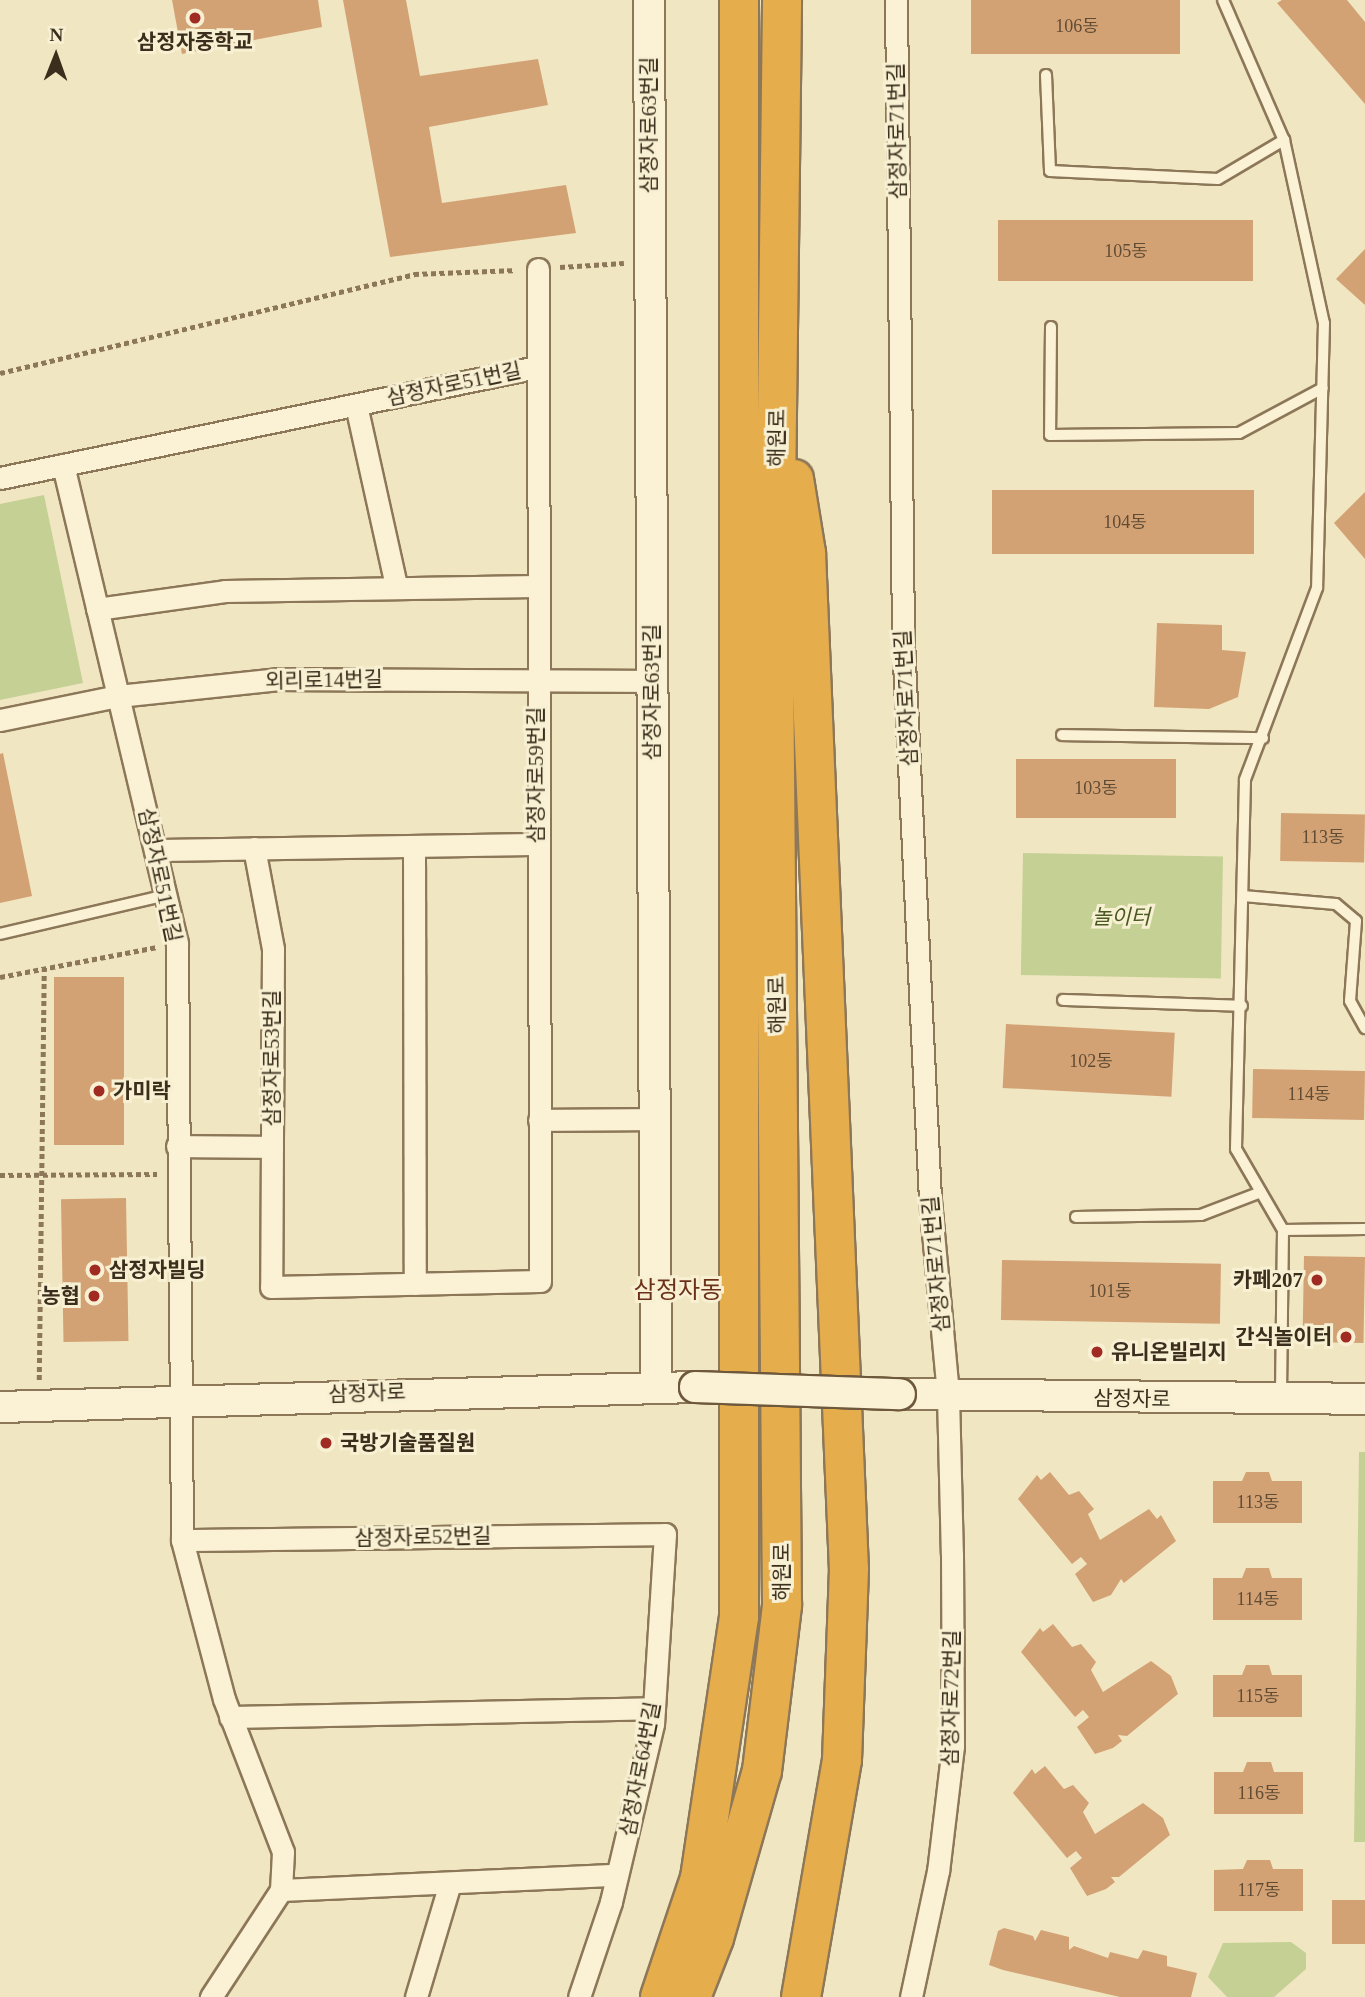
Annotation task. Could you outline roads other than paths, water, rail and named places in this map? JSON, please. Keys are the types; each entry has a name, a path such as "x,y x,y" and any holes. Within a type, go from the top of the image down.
{"highway":[{"name":"해원로","path":"660,1997 700,1878 738,1617 739,0"},
{"name":"해원로","path":"691,1997 714,1938 762,1770 782,1605 774,659 782,0"},
{"path":"777,372 806,553 849,1569 842,1760 801,1997"}],"street":[{"name":"삼정자로63번길","path":"649,0 656,1385"},
{"name":"삼정자로71번길","path":"896,0 903,641 930,1200 948,1395"},
{"name":"삼정자로59번길","path":"538,269 536,680 540,1282"},
{"name":"삼정자로51번길","path":"179,1398 177,943 63,465 537,367"},
{"path":"356,405 396,585"},
{"path":"0,478 63,465"},
{"path":"97,609 225,592 396,585 536,586"},
{"name":"외리로14번길","path":"0,720 118,696 279,679 652,681"},
{"path":"155,850 537,844"},
{"path":"414,846 415,1284"},
{"name":"삼정자로53번길","path":"254,848 273,949 271,1287 540,1282"},
{"path":"539,1120 654,1119"},
{"path":"177,1146 272,1147"},
{"name":"삼정자로","path":"0,1407 179,1398 656,1385 948,1395 1281,1401 1365,1399"},
{"name":"삼정자로72번길","path":"911,1997 938,1871 953,1746 948,1395"},
{"path":"179,1398 182,1540 230,1717 284,1852 281,1890 211,1997"},
{"name":"삼정자로52번길","path":"182,1540 665,1534"},
{"name":"삼정자로64번길","path":"579,1997 617,1875 654,1708 665,1534"},
{"path":"230,1717 654,1708"},
{"path":"281,1890 617,1875"},
{"path":"416,1997 450,1883"}],"lane":[{"path":"1223,0 1284,141 1324,323 1317,588 1263,738 1245,780 1242,1006 1236,1149 1283,1230 1281,1401"},
{"path":"1046,75 1049,171 1218,179 1284,141"},
{"path":"1051,327 1050,435 1239,433 1323,388"},
{"path":"1062,735 1263,738"},
{"path":"0,934 166,895"},
{"path":"1243,895 1336,904 1356,921 1350,1001 1365,1028"},
{"path":"1063,1000 1242,1006"},
{"path":"1076,1217 1201,1216 1261,1192"},
{"path":"1283,1230 1365,1229"}],"place":[{"name":"삼정자중학교","path":"195,18"},
{"name":"가미락","path":"99,1091"},
{"name":"삼정자빌딩","path":"95,1270"},
{"name":"카페207","path":"1317,1280"},
{"name":"농협","path":"94,1296"},
{"name":"간식놀이터","path":"1346,1337"},
{"name":"유니온빌리지","path":"1097,1352"},
{"name":"국방기술품질원","path":"326,1443"}],"district":[{"name":"삼정자동","path":"678,1291"}],"park label":[{"name":"놀이터","path":"1121,917"}]}
